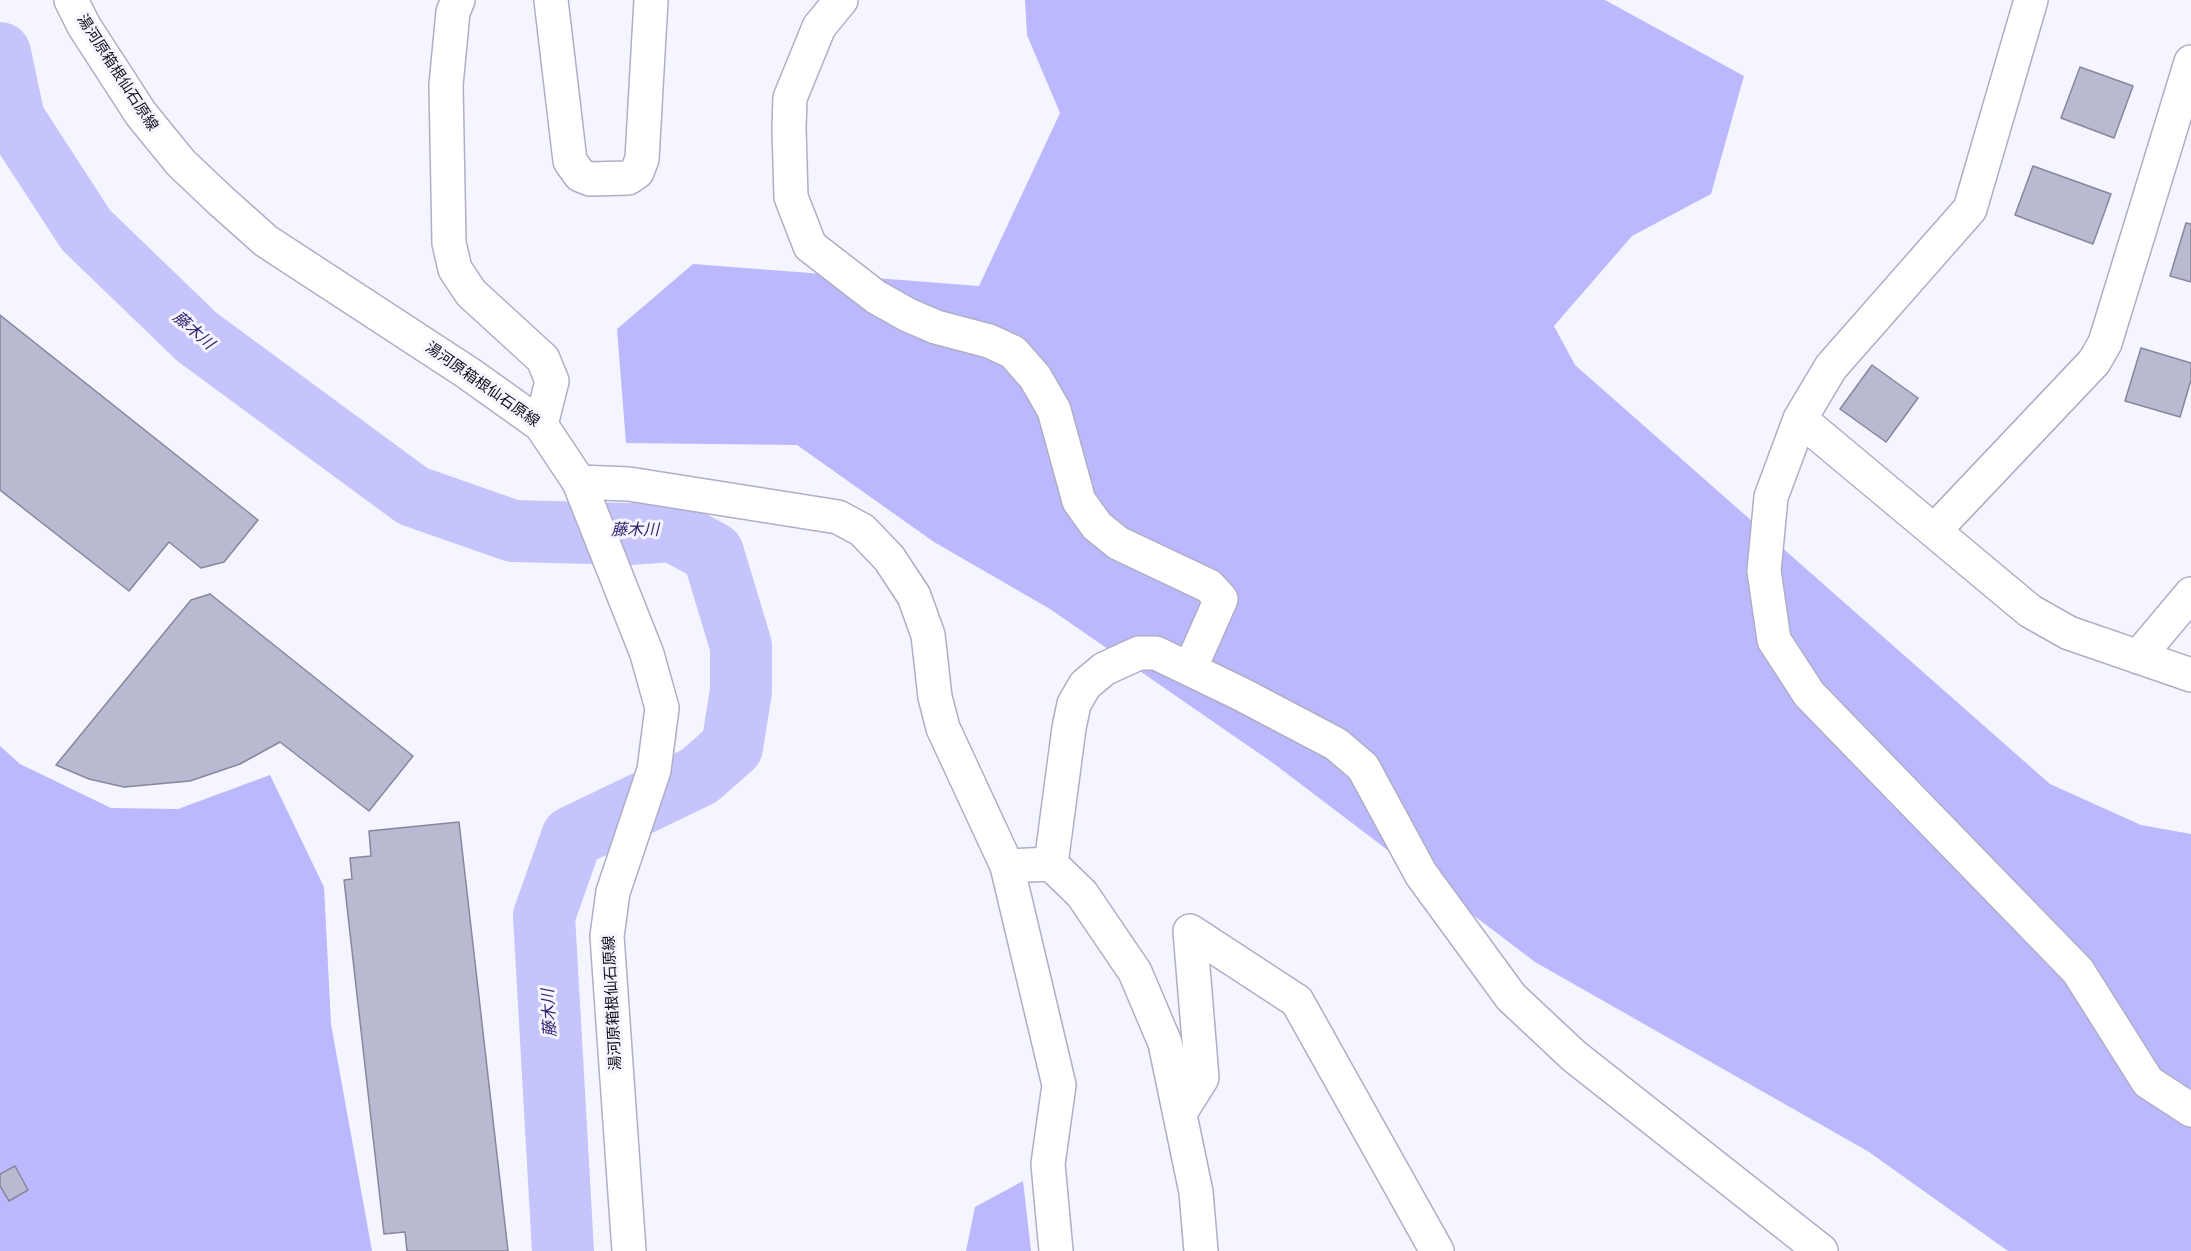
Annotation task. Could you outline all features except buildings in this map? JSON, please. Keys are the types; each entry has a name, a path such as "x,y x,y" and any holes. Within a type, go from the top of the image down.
{"street":[{"name":"湯河原箱根仙石原線","path":"71,0 84,26 141,114 181,163 266,241 468,373 542,425 585,496 647,654 662,708 654,770 613,892 608,936 629,1251"},
{"path":"458,0 453,12 446,85 449,243 455,269 471,293 543,359 552,381 542,425"},
{"path":"551,0 570,161 580,175 590,179 628,178 637,172 642,159 651,0"},
{"path":"841,0 819,27 790,98 792,196 810,246 876,297 908,315 936,327 989,341 1013,352 1035,377 1054,410 1078,501 1097,526 1118,543 1209,586 1221,599 1190,669"},
{"path":"2031,0 1970,208 1831,367 1800,419 1770,497 1764,571 1774,640 1809,694 2078,970 2148,1082 2191,1110"},
{"path":"1934,531 2094,362 2105,343 2191,62"},
{"path":"1800,419 2030,611 2069,633 2191,675"},
{"path":"585,496 628,484 837,517 862,530 889,558 914,596 928,635 935,697 943,728 1007,866 1059,1085 1048,1164 1056,1251"},
{"path":"2138,657 2191,594"},
{"path":"1051,864 1069,728 1074,704 1085,685 1104,669 1139,653 1156,653 1190,669 1336,744 1363,767 1421,874 1511,997 1574,1056 1821,1251"},
{"path":"1007,866 1051,864 1082,894 1135,972 1165,1043 1196,1192 1201,1251"},
{"path":"1180,1113 1202,1078 1190,931 1297,1001 1437,1251"}],"shaded area":[{"path":"1025,0 1605,0 1744,76 1711,194 1632,236 1554,326 1575,365 2050,784 2141,825 2191,834 2191,1251 2008,1251 1869,1152 1535,962 1273,763 1050,609 934,542 797,445 626,443 617,329 693,264 979,286 1060,113 1027,35"},
{"path":"0,746 20,764 111,808 178,809 270,775 324,887 331,1024 372,1251 0,1251"},
{"path":"1023,1181 1031,1251 966,1251 975,1207"}],"waterway":[{"name":"藤木川","path":"0,53 14,119 86,230 197,337 413,496 513,531 629,534 673,531 713,553 741,646 741,691 732,747 699,776 572,837 544,916 563,1251"}]}
